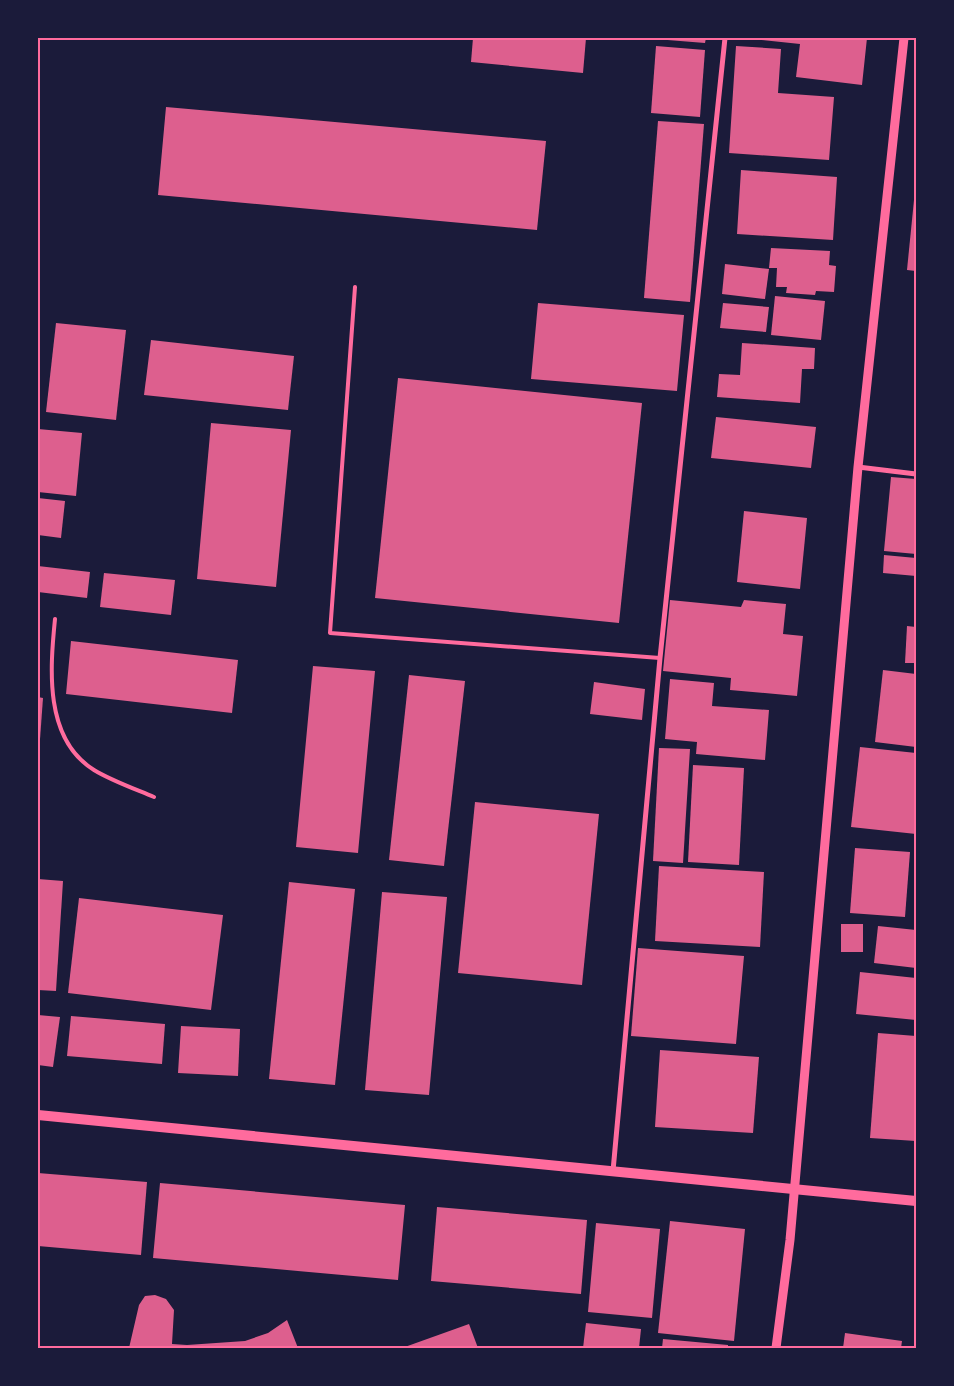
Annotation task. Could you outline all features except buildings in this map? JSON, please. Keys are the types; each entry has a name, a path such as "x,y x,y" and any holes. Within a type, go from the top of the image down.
{"main road":[{"path":"38,1115 916,1201"}],"street":[{"path":"612,1171 660,658 725,38"},
{"path":"776,1348 790,1240 858,467 904,38"},
{"path":"858,467 916,474"}],"lane":[{"path":"354,287 330,633 660,658"},
{"path":"55,619 51,663 53,693 60,728 70,750 94,770 154,797"}]}
